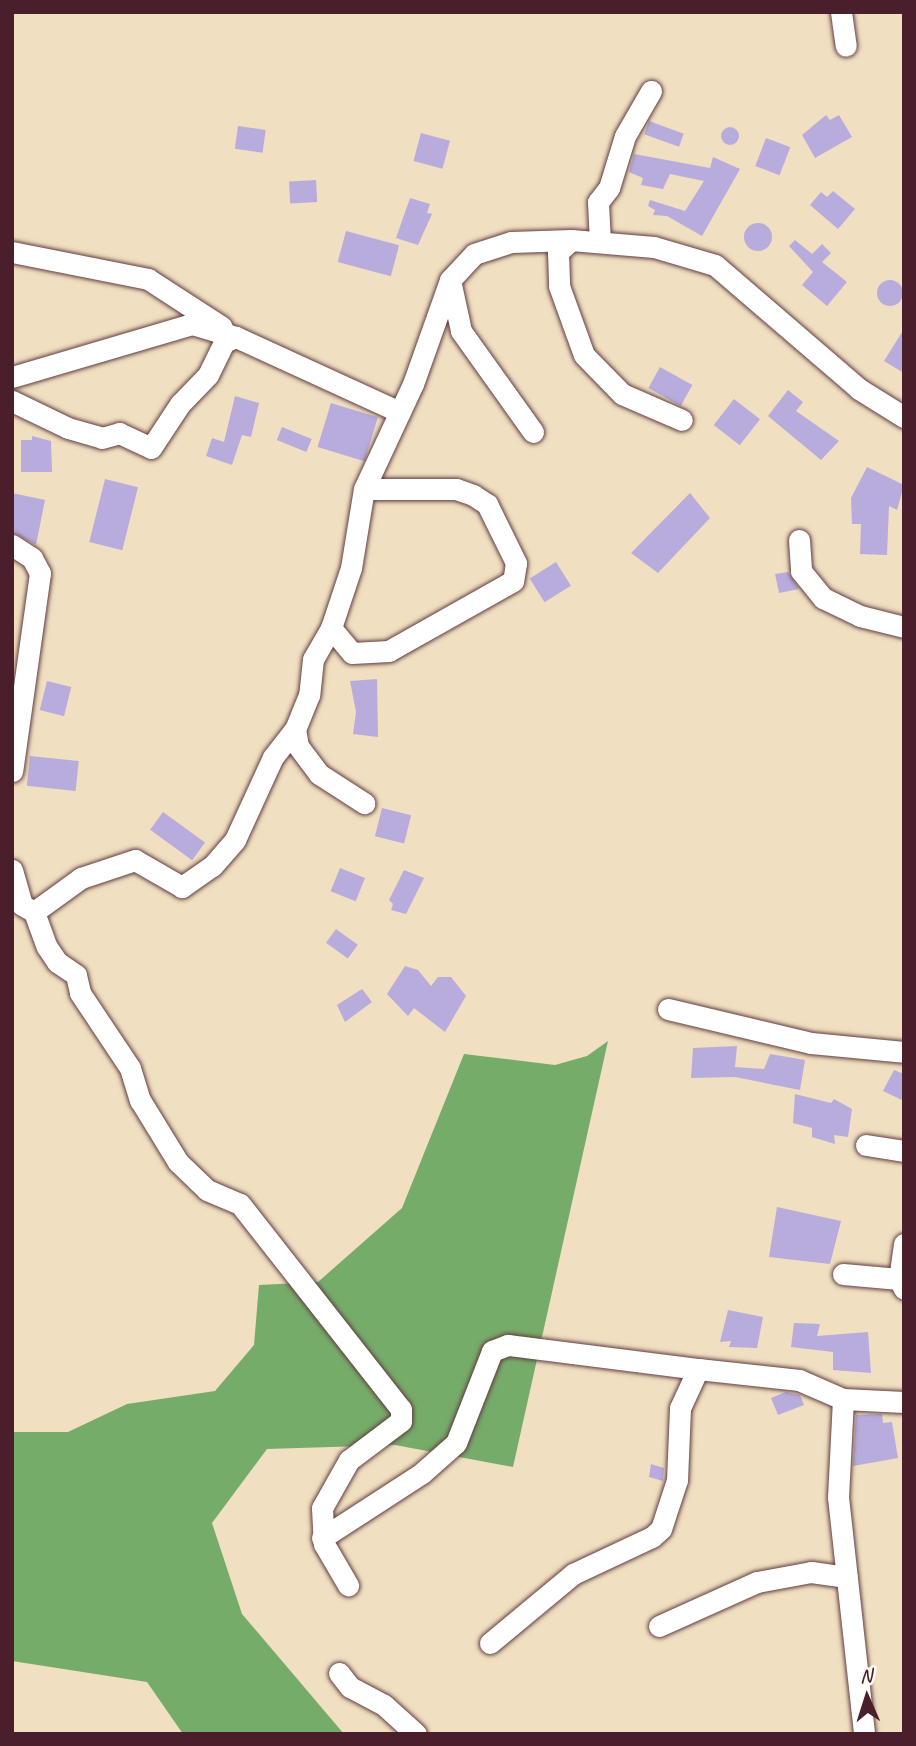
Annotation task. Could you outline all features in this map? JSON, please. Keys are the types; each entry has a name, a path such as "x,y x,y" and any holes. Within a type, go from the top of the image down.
{"street":[{"path":"841,12 846,46"},
{"path":"600,242 598,202 609,188 625,136 651,92"},
{"path":"571,240 558,252 559,286 584,355 622,394 682,419"},
{"path":"34,912 81,878 135,860 182,887 212,866 235,840 273,757 295,729 309,695 313,659 331,628 351,568 364,489 400,412 450,280 474,254 511,242 571,240 654,247 715,265 859,389 904,417"},
{"path":"12,251 148,279 165,286 236,337"},
{"path":"450,280 461,331 533,432"},
{"path":"12,377 164,328 192,324 236,337 400,412"},
{"path":"12,401 68,428 103,438 119,433 151,448 180,404 208,375 224,342 236,337"},
{"path":"331,628 352,653 389,651 513,581 516,563 487,504 473,495 456,489 364,489"},
{"path":"799,540 801,571 823,598 860,616 904,626"},
{"path":"12,545 32,558 40,573 38,610 12,771"},
{"path":"295,729 298,746 319,775 364,803"},
{"path":"12,870 22,905 34,912 47,947 57,962 76,975 80,993 130,1068 140,1100 178,1162 207,1190 240,1204 401,1409 401,1421 349,1460 322,1508 322,1538 348,1585"},
{"path":"668,1009 811,1043 904,1052"},
{"path":"866,1145 904,1151"},
{"path":"843,1274 901,1284 904,1244"},
{"path":"322,1538 422,1473 456,1443 492,1351 508,1345 799,1380 842,1399 904,1402"},
{"path":"490,1643 573,1574 652,1537 661,1529 677,1480 680,1408 698,1369"},
{"path":"842,1399 838,1497 864,1734"},
{"path":"659,1626 757,1582 811,1572 847,1577"},
{"path":"339,1673 350,1688 384,1705 416,1734"}],"green space":[{"path":"608,1041 513,1467 395,1445 267,1449 212,1523 242,1614 344,1734 183,1734 147,1682 12,1661 12,1432 68,1432 127,1404 215,1391 254,1345 259,1285 318,1282 402,1208 464,1054 555,1065 587,1056"}],"building":[{"path":"826,115 830,120 839,115 852,137 815,158 802,135"},
{"path":"649,121 684,134 679,147 644,134"},
{"path":"238,126 266,130 263,153 235,149"},
{"path":"730,127 738,132 739,136 734,144 730,145 722,140 721,136 726,128"},
{"path":"421,133 450,141 442,169 413,161"},
{"path":"766,138 790,147 780,175 755,166"},
{"path":"634,154 710,168 713,157 740,169 702,236 667,216 653,215 655,210 648,206 650,200 685,211 704,181 670,174 663,189 641,185 643,178 629,172"},
{"path":"316,180 317,202 290,203 289,181"},
{"path":"833,191 855,209 838,229 810,205 821,192 827,197"},
{"path":"410,198 430,204 427,213 432,214 418,245 396,238"},
{"path":"758,223 768,227 772,237 768,247 758,251 748,247 744,237 748,227"},
{"path":"346,231 399,245 391,276 338,262"},
{"path":"795,240 812,254 822,244 831,253 822,262 847,282 827,306 802,285 813,272 789,246"},
{"path":"890,280 899,284 903,293 899,302 890,306 881,302 877,293 881,284"},
{"path":"904,329 904,373 884,361"},
{"path":"660,367 692,385 681,406 648,388"},
{"path":"788,390 803,402 796,411 839,441 821,460 768,416"},
{"path":"235,396 259,403 251,437 242,435 232,465 206,456 212,438 224,442"},
{"path":"734,399 760,419 740,445 714,425"},
{"path":"331,403 378,417 364,461 318,447"},
{"path":"282,427 312,439 306,452 277,440"},
{"path":"32,436 51,441 52,472 21,472 21,440 32,440"},
{"path":"867,467 904,485 897,510 889,506 887,555 860,554 861,524 852,524 851,498"},
{"path":"105,479 138,487 122,550 89,542"},
{"path":"12,493 45,500 36,545 12,532"},
{"path":"690,493 710,518 658,573 631,553"},
{"path":"556,562 571,586 545,602 530,578"},
{"path":"788,572 799,589 779,593 775,574"},
{"path":"377,679 378,737 353,734 356,712 350,681"},
{"path":"47,681 71,687 64,716 40,710"},
{"path":"30,756 79,761 76,791 27,786"},
{"path":"382,808 411,815 404,843 375,836"},
{"path":"163,812 205,843 192,860 150,830"},
{"path":"340,868 365,878 356,901 331,891"},
{"path":"404,870 424,878 406,914 391,910 393,904 389,900"},
{"path":"336,929 358,945 348,959 326,943"},
{"path":"405,966 418,970 431,986 438,977 451,977 466,996 445,1032 414,1008 408,1016 387,994"},
{"path":"362,989 372,1002 345,1022 337,1005"},
{"path":"737,1046 735,1067 764,1069 770,1054 805,1060 800,1090 735,1077 691,1078 693,1048"},
{"path":"894,1070 904,1074 904,1101 883,1091"},
{"path":"795,1094 831,1103 834,1099 852,1109 848,1137 834,1135 835,1144 812,1137 812,1128 793,1123"},
{"path":"777,1207 841,1221 830,1264 769,1257"},
{"path":"728,1310 763,1317 757,1348 729,1347 731,1341 720,1342"},
{"path":"794,1323 820,1324 817,1336 868,1332 871,1373 833,1370 833,1352 791,1347"},
{"path":"786,1392 800,1395 804,1405 778,1415 771,1398"},
{"path":"882,1414 883,1423 892,1422 898,1458 853,1466 856,1415"},
{"path":"651,1464 664,1468 663,1481 649,1477"}]}
